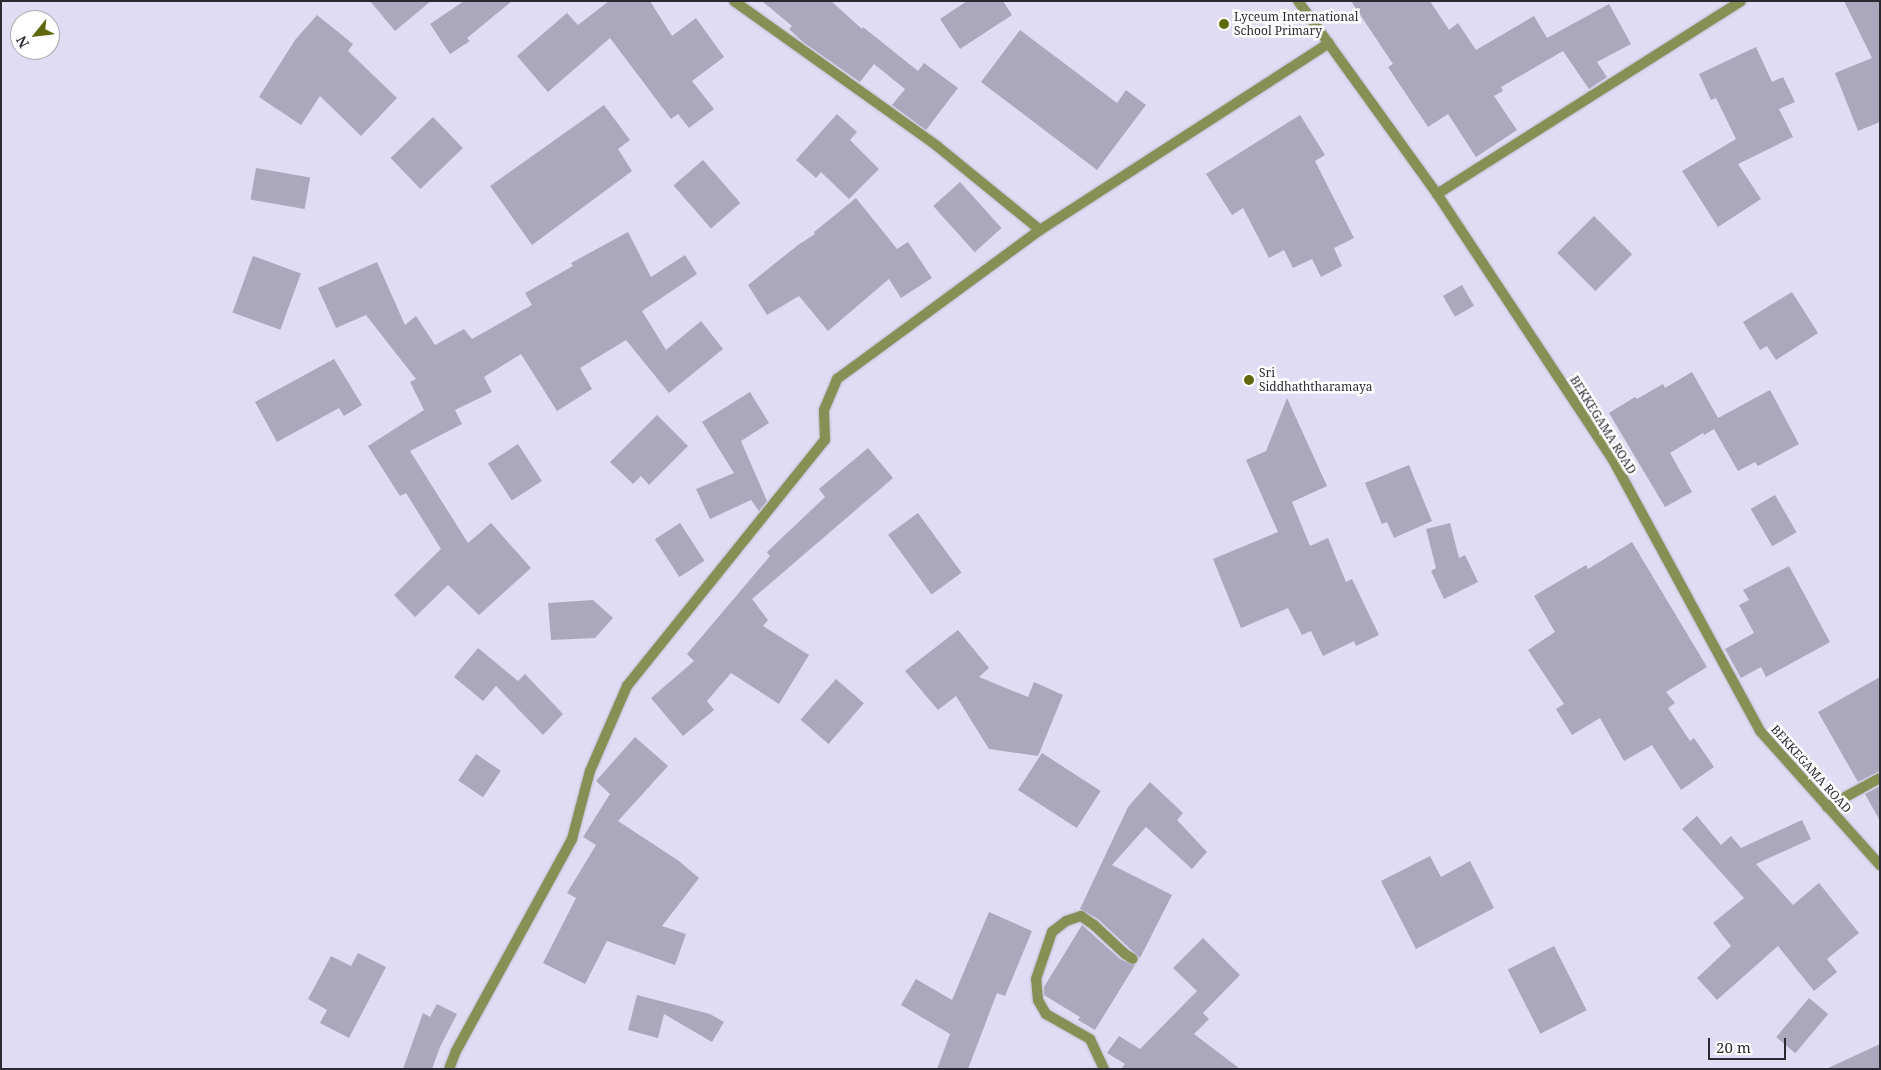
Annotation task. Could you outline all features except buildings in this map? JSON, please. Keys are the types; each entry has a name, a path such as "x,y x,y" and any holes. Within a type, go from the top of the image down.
{"street":[{"path":"734,1 937,146 1040,230"},
{"name":"BEKKEGAMA ROAD","path":"1298,1 1437,194 1613,460 1760,731 1880,865"},
{"path":"1437,194 1741,1"},
{"path":"449,1069 456,1051 572,839 590,771 627,686 825,440 824,410 838,379 1040,230 1329,43"},
{"path":"1827,807 1880,778"},
{"path":"1104,1069 1090,1039 1046,1014 1038,1000 1036,979 1052,932 1066,921 1081,916 1133,959"}],"place":[{"name":"Lyceum International School Primary","path":"1224,24"},
{"name":"Sri Siddhaththaramaya","path":"1249,380"}]}
